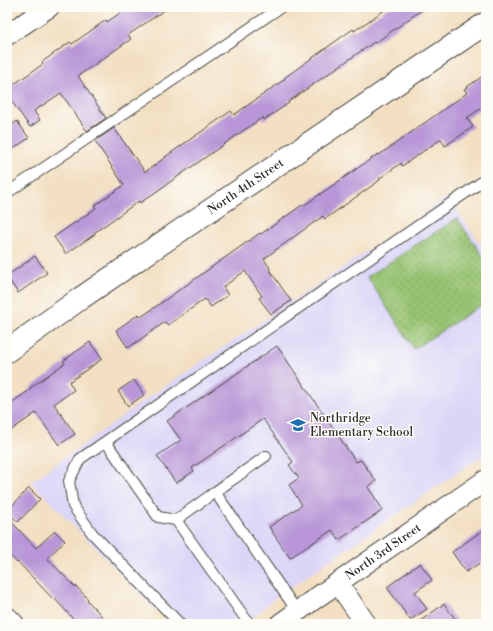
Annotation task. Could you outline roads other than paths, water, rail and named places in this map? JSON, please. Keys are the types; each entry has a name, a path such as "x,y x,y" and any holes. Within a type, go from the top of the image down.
{"street":[{"path":"7,35 48,7"},
{"name":"North 4th Street","path":"7,351 81,298 486,23"},
{"name":"North 3rd Street","path":"280,624 486,480"},
{"path":"338,583 366,624"},
{"path":"7,617 14,624"}],"lane":[{"path":"7,193 281,7"},
{"path":"180,624 92,533 73,506 69,481 80,460 297,308 486,179"},
{"path":"106,442 158,517 176,520 250,624"},
{"path":"176,520 266,456"},
{"path":"214,492 297,611"}],"place":[{"name":"Northridge Elementary School","path":"298,425"}]}
